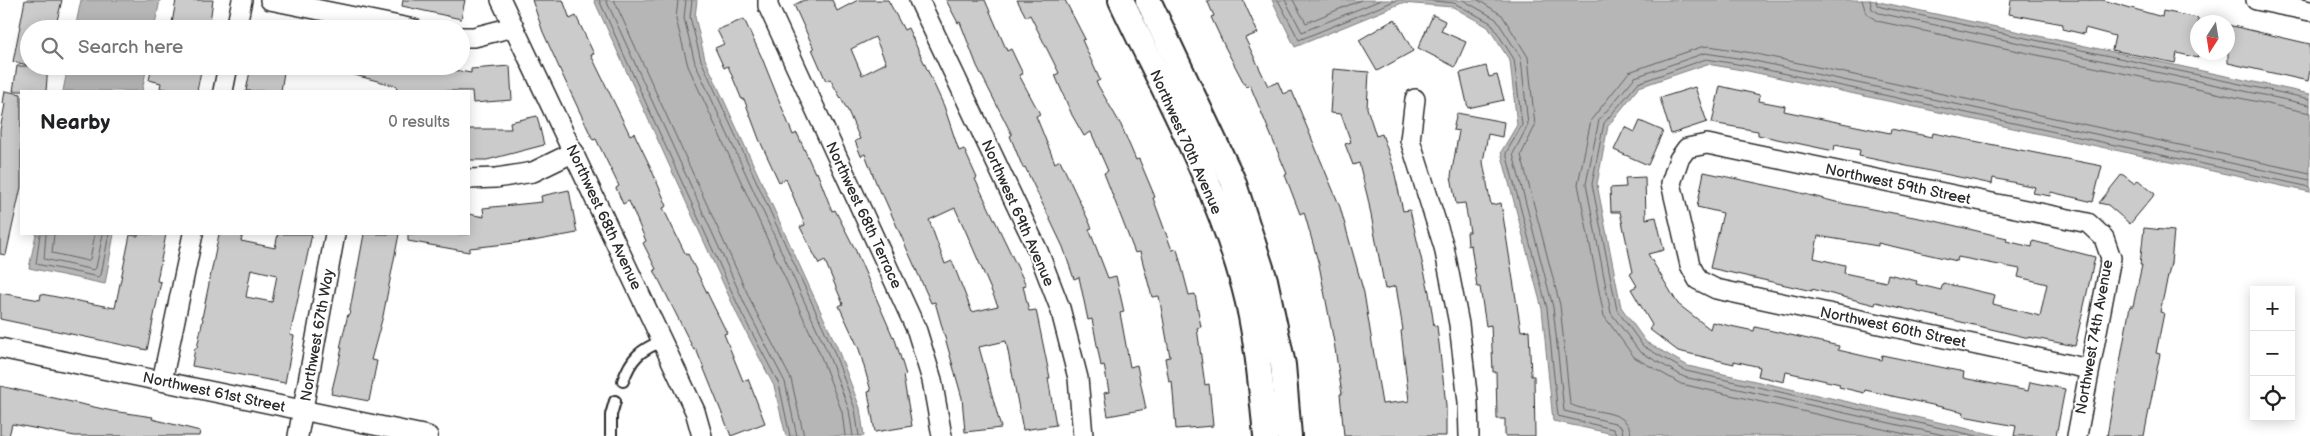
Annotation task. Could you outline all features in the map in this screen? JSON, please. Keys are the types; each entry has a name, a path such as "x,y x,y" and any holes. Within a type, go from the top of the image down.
{"street":[{"path":"238,20 242,0"},
{"path":"270,0 369,20"},
{"name":"Northwest 68th Avenue","path":"501,0 512,27 574,152 695,411 702,436"},
{"name":"Northwest 68th Terrace","path":"768,0 768,6 917,331 932,380 942,436"},
{"name":"Northwest 69th Avenue","path":"919,0 1038,251 1060,308 1078,378 1083,436"},
{"name":"Northwest 70th Avenue","path":"1121,0 1212,195 1244,286 1259,370 1266,436"},
{"name":"Northwest 70th Avenue","path":"1148,0 1233,181 1265,280 1283,365 1288,436"},
{"path":"2256,0 2310,11"},
{"path":"470,37 512,27"},
{"path":"223,90 226,75"},
{"path":"1415,98 1410,140 1444,247 1459,324 1468,402 1469,436"},
{"name":"Northwest 59th Street","path":"1698,280 1690,266 1671,182 1678,159 1687,148 1707,144 2088,223 2104,238"},
{"path":"470,179 496,178 533,172 574,152"},
{"path":"162,381 193,235"},
{"name":"Northwest 67th Way","path":"298,436 336,235"},
{"name":"Northwest 74th Avenue","path":"2077,436 2111,258 2104,238"},
{"name":"Northwest 60th Street","path":"1698,280 1716,290 2089,369"},
{"name":"Northwest 61st Street","path":"0,348 428,436"}],"lane":[{"path":"623,380 629,365 638,354 662,340"},
{"path":"611,436 611,415 615,401"}],"water":[{"path":"81,0 160,0 156,20 77,20"},
{"path":"594,0 697,0 695,17 705,59 837,347 860,408 864,436 786,436 774,386 738,316"},
{"path":"1272,0 1870,0 2310,94 2310,192 1748,71 1707,64 1639,87 1608,126 1597,184 1621,307 1646,342 1688,366 2000,436 1623,436 1553,421 1542,309 1501,152 1517,125 1510,61 1488,27 1453,7 1402,3 1295,47"},
{"path":"66,75 145,75 142,90 63,90"},
{"path":"36,235 114,235 105,284 29,268"}],"building":[{"path":"25,0 62,0 57,20 21,20"},
{"path":"176,0 213,0 210,20 173,20"},
{"path":"403,0 465,0 461,19 402,6"},
{"path":"532,0 563,0 570,19 576,16 594,54 591,55 630,135 634,133 650,166 667,206 663,208 727,333 724,334 743,381 748,379 765,423 731,436 696,349 694,350 654,270 656,269 643,243 646,241 629,201 623,204 616,188 619,186 596,139 593,140 562,74 543,32"},
{"path":"804,0 832,0 837,11 858,0 888,0 904,30 908,28 944,106 959,151 964,149 977,178 975,179 1026,285 1023,286 1029,311 1036,310 1050,378 1048,378 1056,425 1023,430 1006,341 979,347 1001,428 965,432 962,398 935,302 931,303 882,193 880,193 865,154 861,156 855,141 860,139 848,111 830,79 826,81 794,5","holes":["875,37 886,63 862,75 851,49","955,208 966,232 998,306 972,312 952,261 945,264 929,220"]},
{"path":"946,0 985,0 1007,51 1011,49 1023,74 1019,75 1040,114 1036,116 1055,163 1060,160 1092,228 1089,229 1108,278 1116,276 1124,312 1120,313 1130,367 1137,365 1146,409 1108,416 1104,393 1109,392 1104,365 1101,366 1092,319 1088,320 1079,277 1074,279 1063,247 1025,167 1023,168 1010,136 1012,135 977,66 960,22 958,23"},
{"path":"1017,0 1065,0 1085,39 1082,40 1100,80 1096,82 1121,125 1136,160 1139,159 1155,197 1153,198 1172,250 1177,249 1189,295 1195,294 1201,327 1197,328 1205,385 1209,384 1213,426 1176,429 1172,381 1169,382 1165,358 1170,357 1159,296 1152,297 1140,252 1135,253 1104,173 1108,171 1091,132 1084,136 1072,115 1055,75 1059,73 1030,15 1026,17"},
{"path":"1207,0 1243,0 1258,33 1245,38 1268,86 1278,82 1283,94 1292,91 1340,207 1364,293 1382,404 1409,401 1401,331 1403,330 1396,286 1385,289 1368,199 1359,163 1353,165 1345,144 1351,142 1341,114 1330,113 1333,69 1369,72 1367,108 1376,136 1382,134 1393,166 1403,211 1410,210 1429,292 1434,326 1437,326 1446,405 1446,436 1344,436 1340,394 1342,394 1334,342 1319,265 1304,212 1300,214 1285,175 1287,174 1250,85 1246,87 1225,47 1211,17 1214,16"},
{"path":"2011,0 2103,0 2162,17 2163,11 2190,16 2190,56 2177,53 2175,63 2112,50 2115,36 2085,28 2084,34 2062,29 2063,24 2009,14"},
{"path":"1433,15 1445,21 1441,31 1466,42 1455,67 1418,48"},
{"path":"744,19 793,135 797,133 815,173 817,172 832,211 835,210 855,249 894,336 906,375 903,376 912,426 875,432 868,392 871,391 859,349 839,306 843,304 825,261 819,264 800,227 805,225 786,179 779,182 759,139 744,99 742,100 728,66 724,68 715,48 724,44 717,30"},
{"path":"1395,19 1413,51 1377,71 1359,40"},
{"path":"20,26 20,63 13,62"},
{"path":"2235,27 2310,44 2308,81 2228,63 2228,60 2235,60"},
{"path":"17,66 20,66 20,75 47,75 46,90 13,91"},
{"path":"510,66 512,100 473,103 472,91 470,90 396,90 397,86 354,75 470,75 471,69"},
{"path":"1486,66 1489,77 1497,75 1504,100 1468,108 1460,73"},
{"path":"150,75 200,75 197,90 160,88 161,83 149,80"},
{"path":"249,75 284,75 281,90 246,90"},
{"path":"1720,86 1760,95 1759,101 1785,106 1784,111 1890,133 1891,129 1932,137 1933,133 2102,166 2093,202 2051,192 2050,196 2033,193 2035,187 1993,178 1992,184 1859,156 1860,150 1835,145 1834,151 1758,135 1758,131 1712,123"},
{"path":"1695,87 1707,122 1671,134 1660,98"},
{"path":"5,91 20,94 20,192 6,255 0,254 0,130 5,104 3,103"},
{"path":"1457,113 1504,122 1502,137 1488,134 1483,162 1491,205 1501,203 1521,331 1529,330 1531,376 1534,376 1535,436 1505,436 1505,419 1497,419 1496,372 1493,372 1491,325 1486,326 1480,287 1477,287 1471,245 1468,246 1467,232 1470,232 1465,203 1456,204 1451,176 1459,131 1453,130"},
{"path":"537,116 544,145 487,160 470,160 470,129 511,129 510,122"},
{"path":"1640,121 1663,131 1648,165 1614,150 1625,127 1635,132"},
{"path":"1704,172 1840,203 1935,221 2007,238 2006,241 2032,247 2033,241 2095,257 2075,346 2029,338 1876,302 1875,305 1812,289 1812,291 1710,268 1723,213 1697,207","holes":["1818,236 1878,246 1878,243 1957,261 1958,257 2020,269 2018,277 2047,284 2040,316 1993,304 1995,295 1943,283 1941,290 1916,284 1917,281 1888,274 1886,282 1844,273 1845,265 1814,258"]},
{"path":"2122,174 2135,184 2138,180 2155,194 2130,224 2108,205 2099,203"},
{"path":"1645,177 1646,219 1656,217 1664,250 1648,254 1678,304 1710,329 1712,322 1754,331 1755,327 1839,346 1838,350 1881,360 1882,355 1964,372 1963,378 2028,391 2030,382 2065,389 2056,436 2014,436 2016,426 1963,416 1964,412 1865,390 1864,393 1839,387 1840,384 1786,372 1784,382 1758,376 1760,367 1734,361 1734,364 1678,351 1649,329 1652,325 1631,289 1637,286 1630,274 1633,272 1620,212 1611,212 1610,188 1626,187 1625,178"},
{"path":"569,190 577,233 533,241 470,248 469,252 408,241 408,235 470,235 470,214 484,217 483,208 542,202 541,196"},
{"path":"2144,228 2174,231 2171,263 2160,312 2164,313 2156,353 2160,354 2144,436 2107,436 2130,306 2133,306 2142,265 2140,265"},
{"path":"130,235 166,235 157,281 161,282 147,350 0,319 0,293 40,300 41,294 115,308"},
{"path":"219,235 243,235 241,241 275,248 278,235 312,235 290,335 294,336 285,383 192,366","holes":["251,269 277,275 272,302 246,297"]},
{"path":"364,235 399,235 383,316 371,360 377,361 369,401 331,394 349,315"},
{"path":"0,386 112,411 153,417 152,419 200,431 199,436 75,436 12,424 9,436 0,436"}]}
